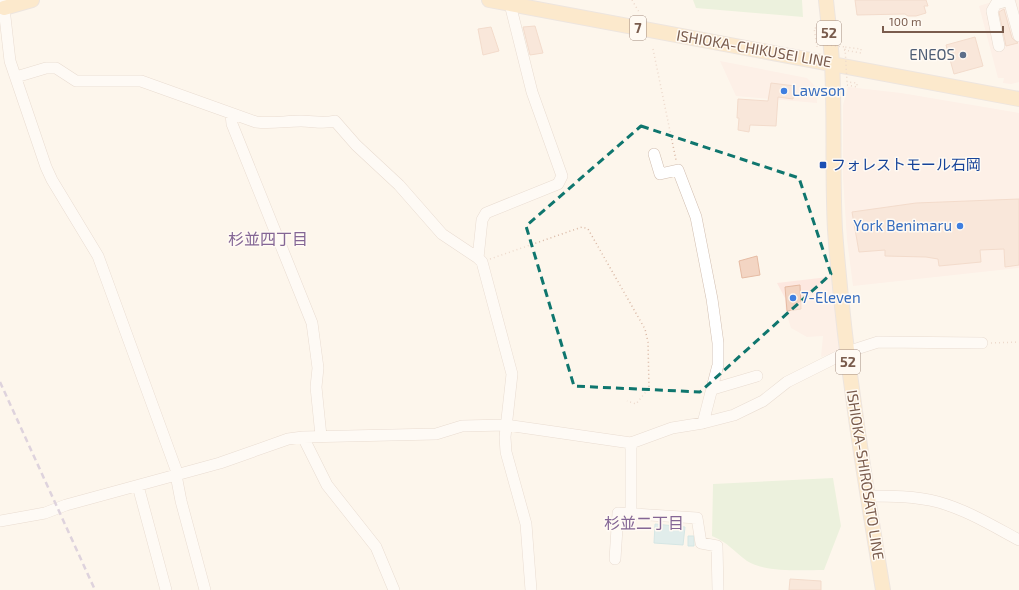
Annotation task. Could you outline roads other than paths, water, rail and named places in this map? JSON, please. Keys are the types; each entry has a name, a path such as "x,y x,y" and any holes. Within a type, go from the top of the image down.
{"main road":[{"path":"2,6 32,0"},
{"name":"ISHIOKA-CHIKUSEI LINE","path":"489,0 1019,99"},
{"name":"ISHIOKA-SHIROSATO LINE","path":"826,0 832,64 835,223 847,352 867,496 883,590"}],"street":[{"path":"998,41 992,11 996,4 1006,1 1010,3 1019,33"},
{"path":"510,4 532,92 562,176 558,184 486,213 482,220 480,260 512,374 506,425 506,452 528,536 532,590"},
{"path":"2,6 10,60 52,180 98,256 177,475 181,501 205,590"},
{"path":"16,77 46,68 56,68 76,81 141,81 231,114 270,124 302,121 324,123 336,121 356,144 399,185 442,234 480,260"},
{"path":"231,114 232,124 312,323 318,368 316,387 321,436"},
{"path":"654,154 660,174 678,170 696,217 712,299 718,343 718,365 703,423"},
{"path":"0,521 45,513 66,505 220,463 268,444 303,437 436,434 462,426 506,425 631,442 672,428 703,423 734,415 763,401 787,382 847,352 878,342 982,343"},
{"path":"713,389 757,376"},
{"path":"303,437 327,486 376,547 394,590"},
{"path":"631,442 631,513"},
{"path":"138,486 166,590"},
{"path":"867,496 904,497 937,502 958,509 1019,540"},
{"path":"616,559 618,513 697,518 701,542 717,546 718,590"}],"water":[{"path":"655,524 685,527 683,545 654,543"},
{"path":"688,536 694,536 694,546 688,546"}],"railway":[{"path":"0,382 95,590"}],"place":[{"name":"ENEOS","path":"963,55"},
{"name":"Lawson","path":"784,91"},
{"name":"フォレストモール石岡","path":"823,165"},
{"name":"York Benimaru","path":"960,226"},
{"name":"7-Eleven","path":"793,298"}],"district":[{"name":"杉並四丁目","path":"268,239"},
{"name":"杉並二丁目","path":"644,523"}]}
